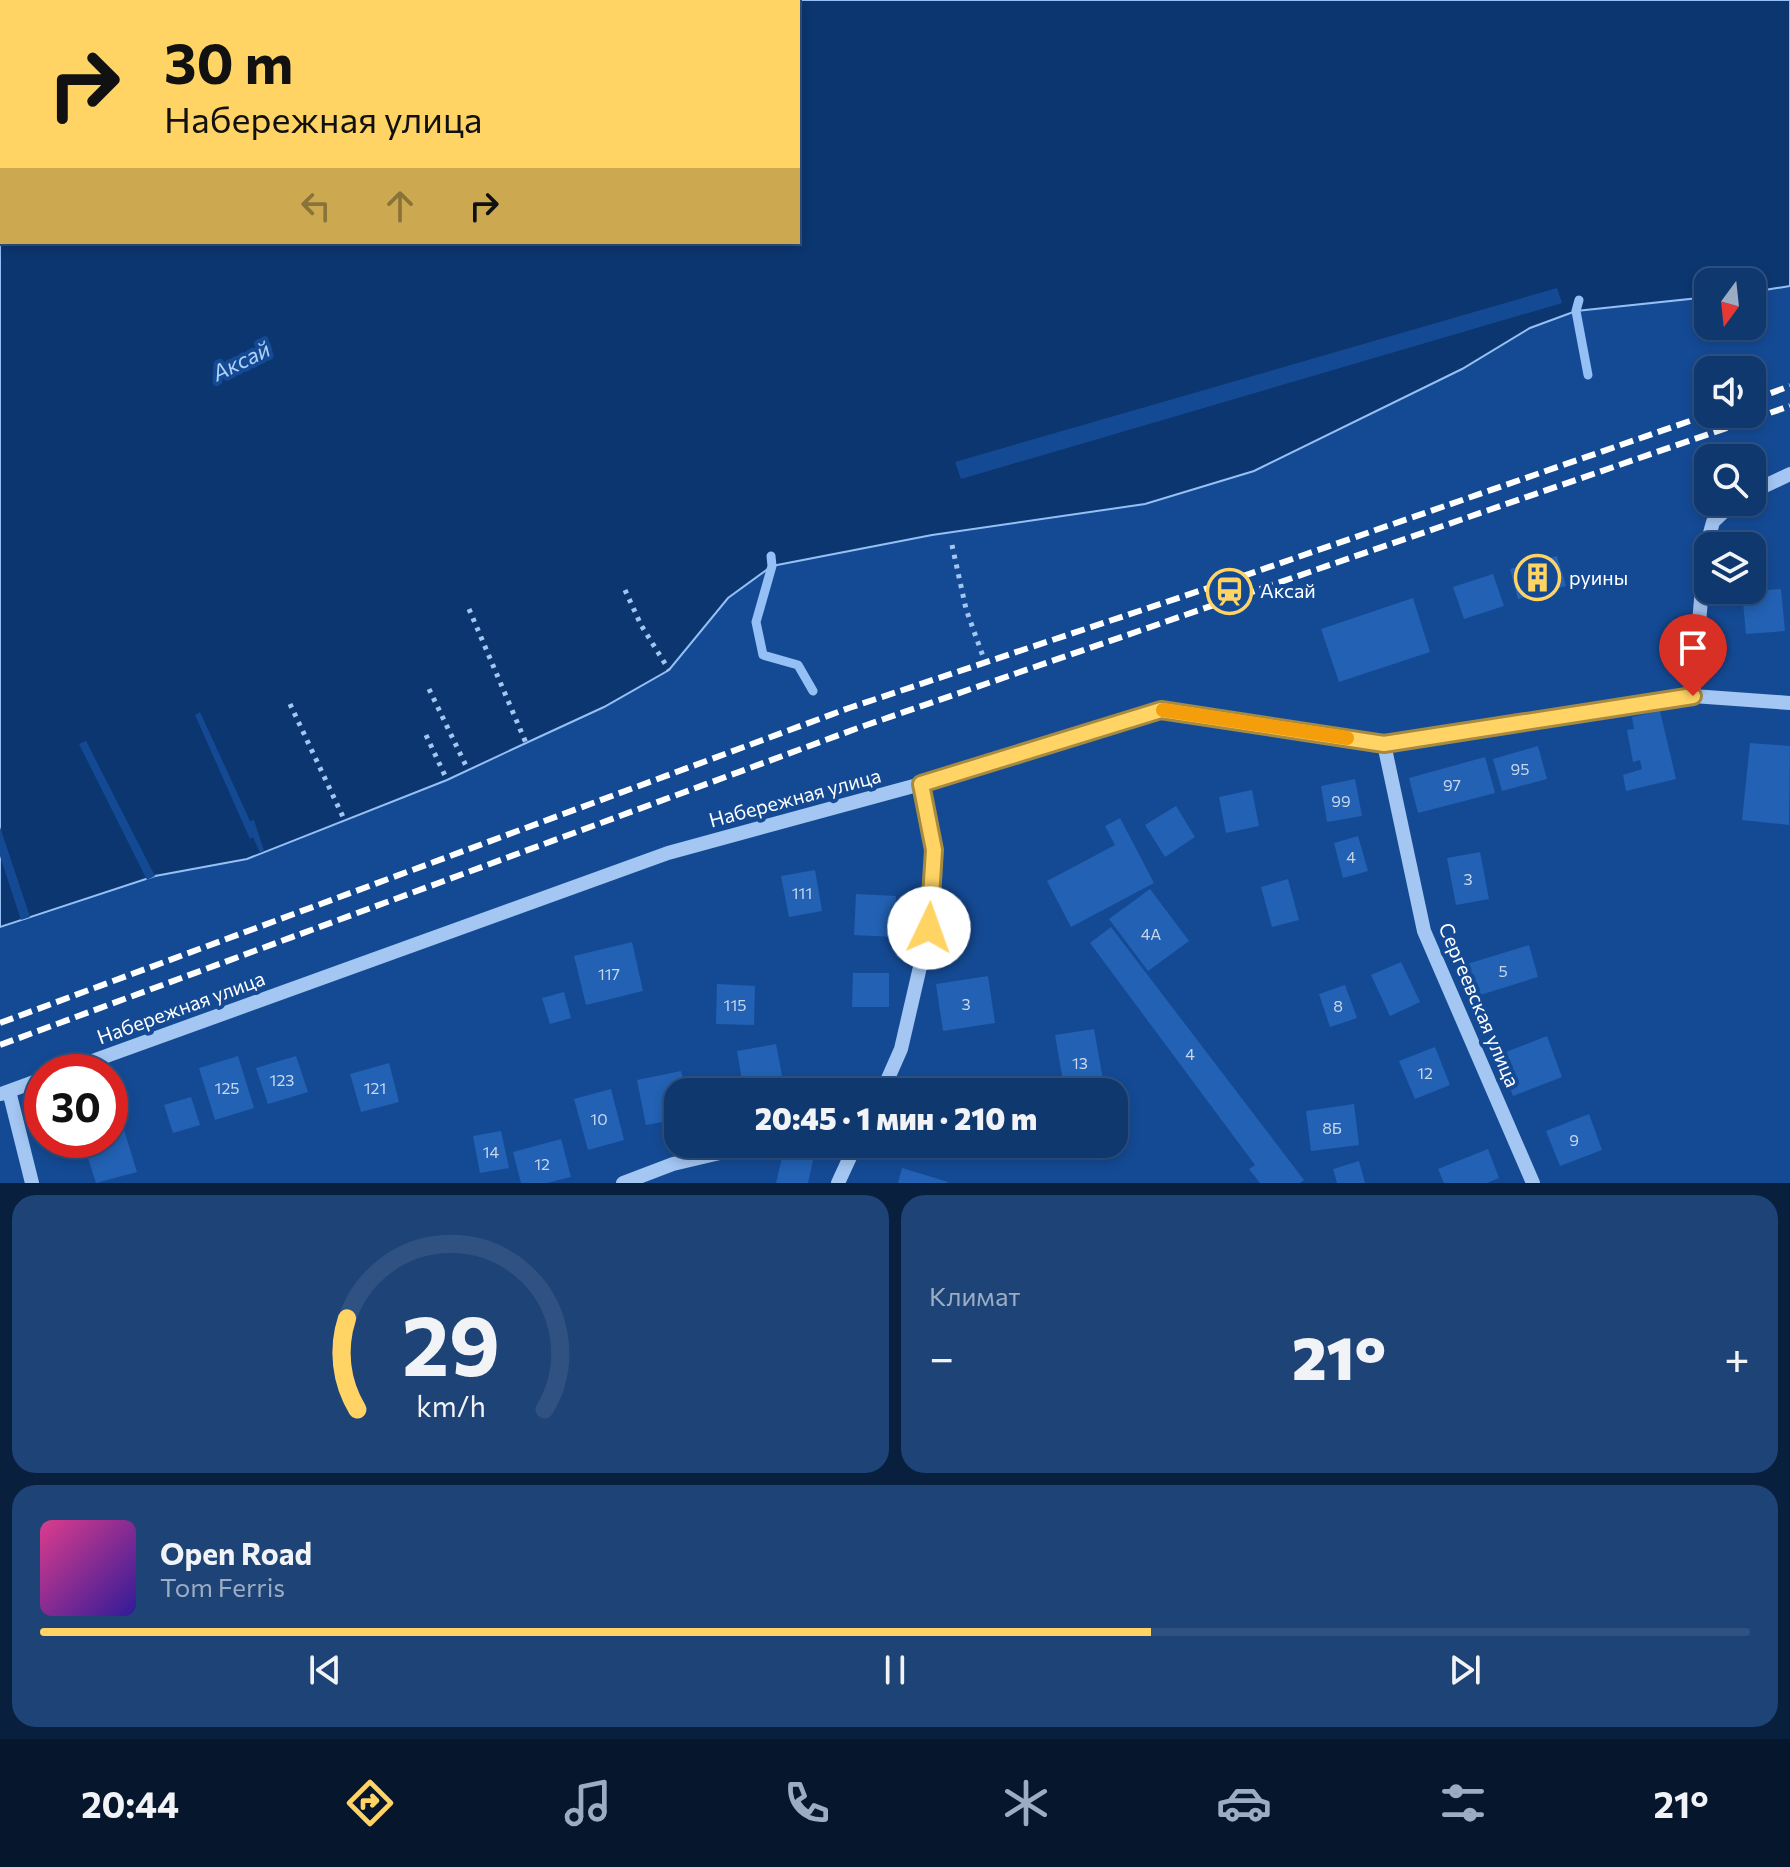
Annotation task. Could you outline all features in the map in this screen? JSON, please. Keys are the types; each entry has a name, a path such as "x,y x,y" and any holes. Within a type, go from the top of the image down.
{"street":[{"path":"1766,485 1790,474"},
{"path":"1693,696 1705,551 1713,522 1719,516"},
{"name":"Набережная улица","path":"112,1054 668,853 921,784 1161,710 1384,744 1693,696 1790,703"},
{"name":"Сергеевская улица","path":"1384,744 1424,931 1533,1183"},
{"path":"888,1078 901,1049 929,928 934,850 921,784"},
{"path":"24,1086 4,1093 32,1183"},
{"path":"623,1183 698,1158"},
{"path":"838,1183 850,1158"}],"path":[{"path":"952,545 966,609 985,662"},
{"path":"625,590 641,625 669,670"},
{"path":"469,609 526,743"},
{"path":"429,689 468,770"},
{"path":"290,704 344,819"},
{"path":"426,735 447,780"}],"water":[{"path":"800,0 1790,0 1790,286 1766,290 1766,268 1694,268 1694,298 1576,311 1530,328 1462,369 1254,471 1145,504 932,535 772,566 728,598 669,670 604,707 447,780 247,859 155,876 0,927 0,244 800,244"}],"pier":[{"path":"1557,288 1562,303 961,479 955,462"},
{"path":"200,712 250,821 254,820 264,851 260,853 253,837 250,839 195,715"},
{"path":"86,741 155,876 147,880 79,744"},
{"path":"0,827 30,917 21,920 0,856"}],"building":[{"name":"руины","path":"1557,556 1566,586 1518,599 1510,569"},
{"path":"1493,574 1504,606 1464,619 1453,587"},
{"path":"1781,589 1785,631 1746,634 1743,604 1766,604 1766,590"},
{"name":"Аксай","path":"1413,598 1430,652 1339,682 1321,629"},
{"path":"1660,711 1676,779 1626,791 1623,775 1642,769 1640,760 1633,762 1627,730 1634,729 1632,717"},
{"path":"1750,743 1790,746 1789,825 1742,820"},
{"path":"1538,746 1547,779 1502,791 1493,759"},
{"path":"1485,757 1495,793 1418,813 1409,778"},
{"path":"1355,779 1362,816 1327,822 1321,786"},
{"path":"1252,790 1259,826 1226,833 1219,797"},
{"path":"1176,806 1195,837 1165,857 1145,825"},
{"path":"1120,818 1154,883 1071,927 1047,881 1115,845 1105,826"},
{"path":"1358,836 1368,871 1343,878 1334,843"},
{"path":"1480,852 1489,899 1456,905 1447,858"},
{"path":"815,870 822,911 789,917 781,876"},
{"path":"1288,879 1299,920 1272,927 1261,887"},
{"path":"1150,889 1189,941 1148,971 1109,919"},
{"path":"856,894 896,896 894,937 854,935"},
{"path":"1111,927 1304,1180 1300,1183 1260,1183 1249,1169 1255,1165 1090,943"},
{"path":"632,942 643,991 586,1005 574,956"},
{"path":"1529,945 1538,977 1477,996 1467,964"},
{"path":"1401,962 1420,1002 1390,1016 1371,975"},
{"path":"853,973 889,973 889,1007 852,1007"},
{"path":"988,976 995,1023 943,1031 936,984"},
{"path":"717,984 755,986 754,1025 716,1024"},
{"path":"1345,985 1357,1018 1330,1027 1319,994"},
{"path":"564,992 571,1018 550,1024 542,998"},
{"path":"1094,1029 1103,1078 1063,1078 1055,1035"},
{"path":"1547,1036 1562,1077 1513,1096 1498,1055"},
{"path":"776,1044 782,1078 742,1078 737,1051"},
{"path":"1435,1047 1450,1085 1415,1099 1399,1061"},
{"path":"238,1056 254,1108 215,1120 199,1068"},
{"path":"296,1056 308,1092 268,1104 256,1068"},
{"path":"389,1063 399,1102 361,1112 350,1074"},
{"path":"681,1071 683,1078 664,1078 664,1122 646,1125 637,1080"},
{"path":"611,1089 624,1140 588,1150 574,1099"},
{"path":"191,1097 200,1125 173,1133 164,1105"},
{"path":"1354,1104 1359,1145 1311,1151 1306,1111"},
{"path":"1589,1114 1602,1150 1560,1166 1546,1131"},
{"path":"501,1131 509,1168 480,1173 473,1136"},
{"path":"561,1139 571,1177 547,1183 521,1183 513,1152"},
{"path":"128,1143 137,1172 96,1183 88,1158 128,1158"},
{"path":"1488,1149 1499,1178 1487,1183 1444,1183 1438,1169"},
{"path":"782,1158 814,1158 808,1183 776,1183"},
{"path":"1359,1161 1365,1183 1337,1183 1333,1169"},
{"path":"902,1168 948,1182 898,1183"}],"waterway":[{"path":"1579,300 1576,311 1588,375"},
{"path":"771,556 772,566 756,622 763,655 798,665 813,691"}],"railway":[{"path":"1766,395 1790,386"},
{"path":"0,1045 858,728 1790,406"},
{"path":"0,1023 849,708 1226,582 1694,420"}],"slow traffic":[{"path":"1163,710 1347,738"}],"place":[{"name":"руины","path":"1538,578"},
{"name":"Аксай","path":"1229,591"}],"route":[{"path":"929,928 934,850 921,784 1161,710 1384,744 1693,696"}]}
